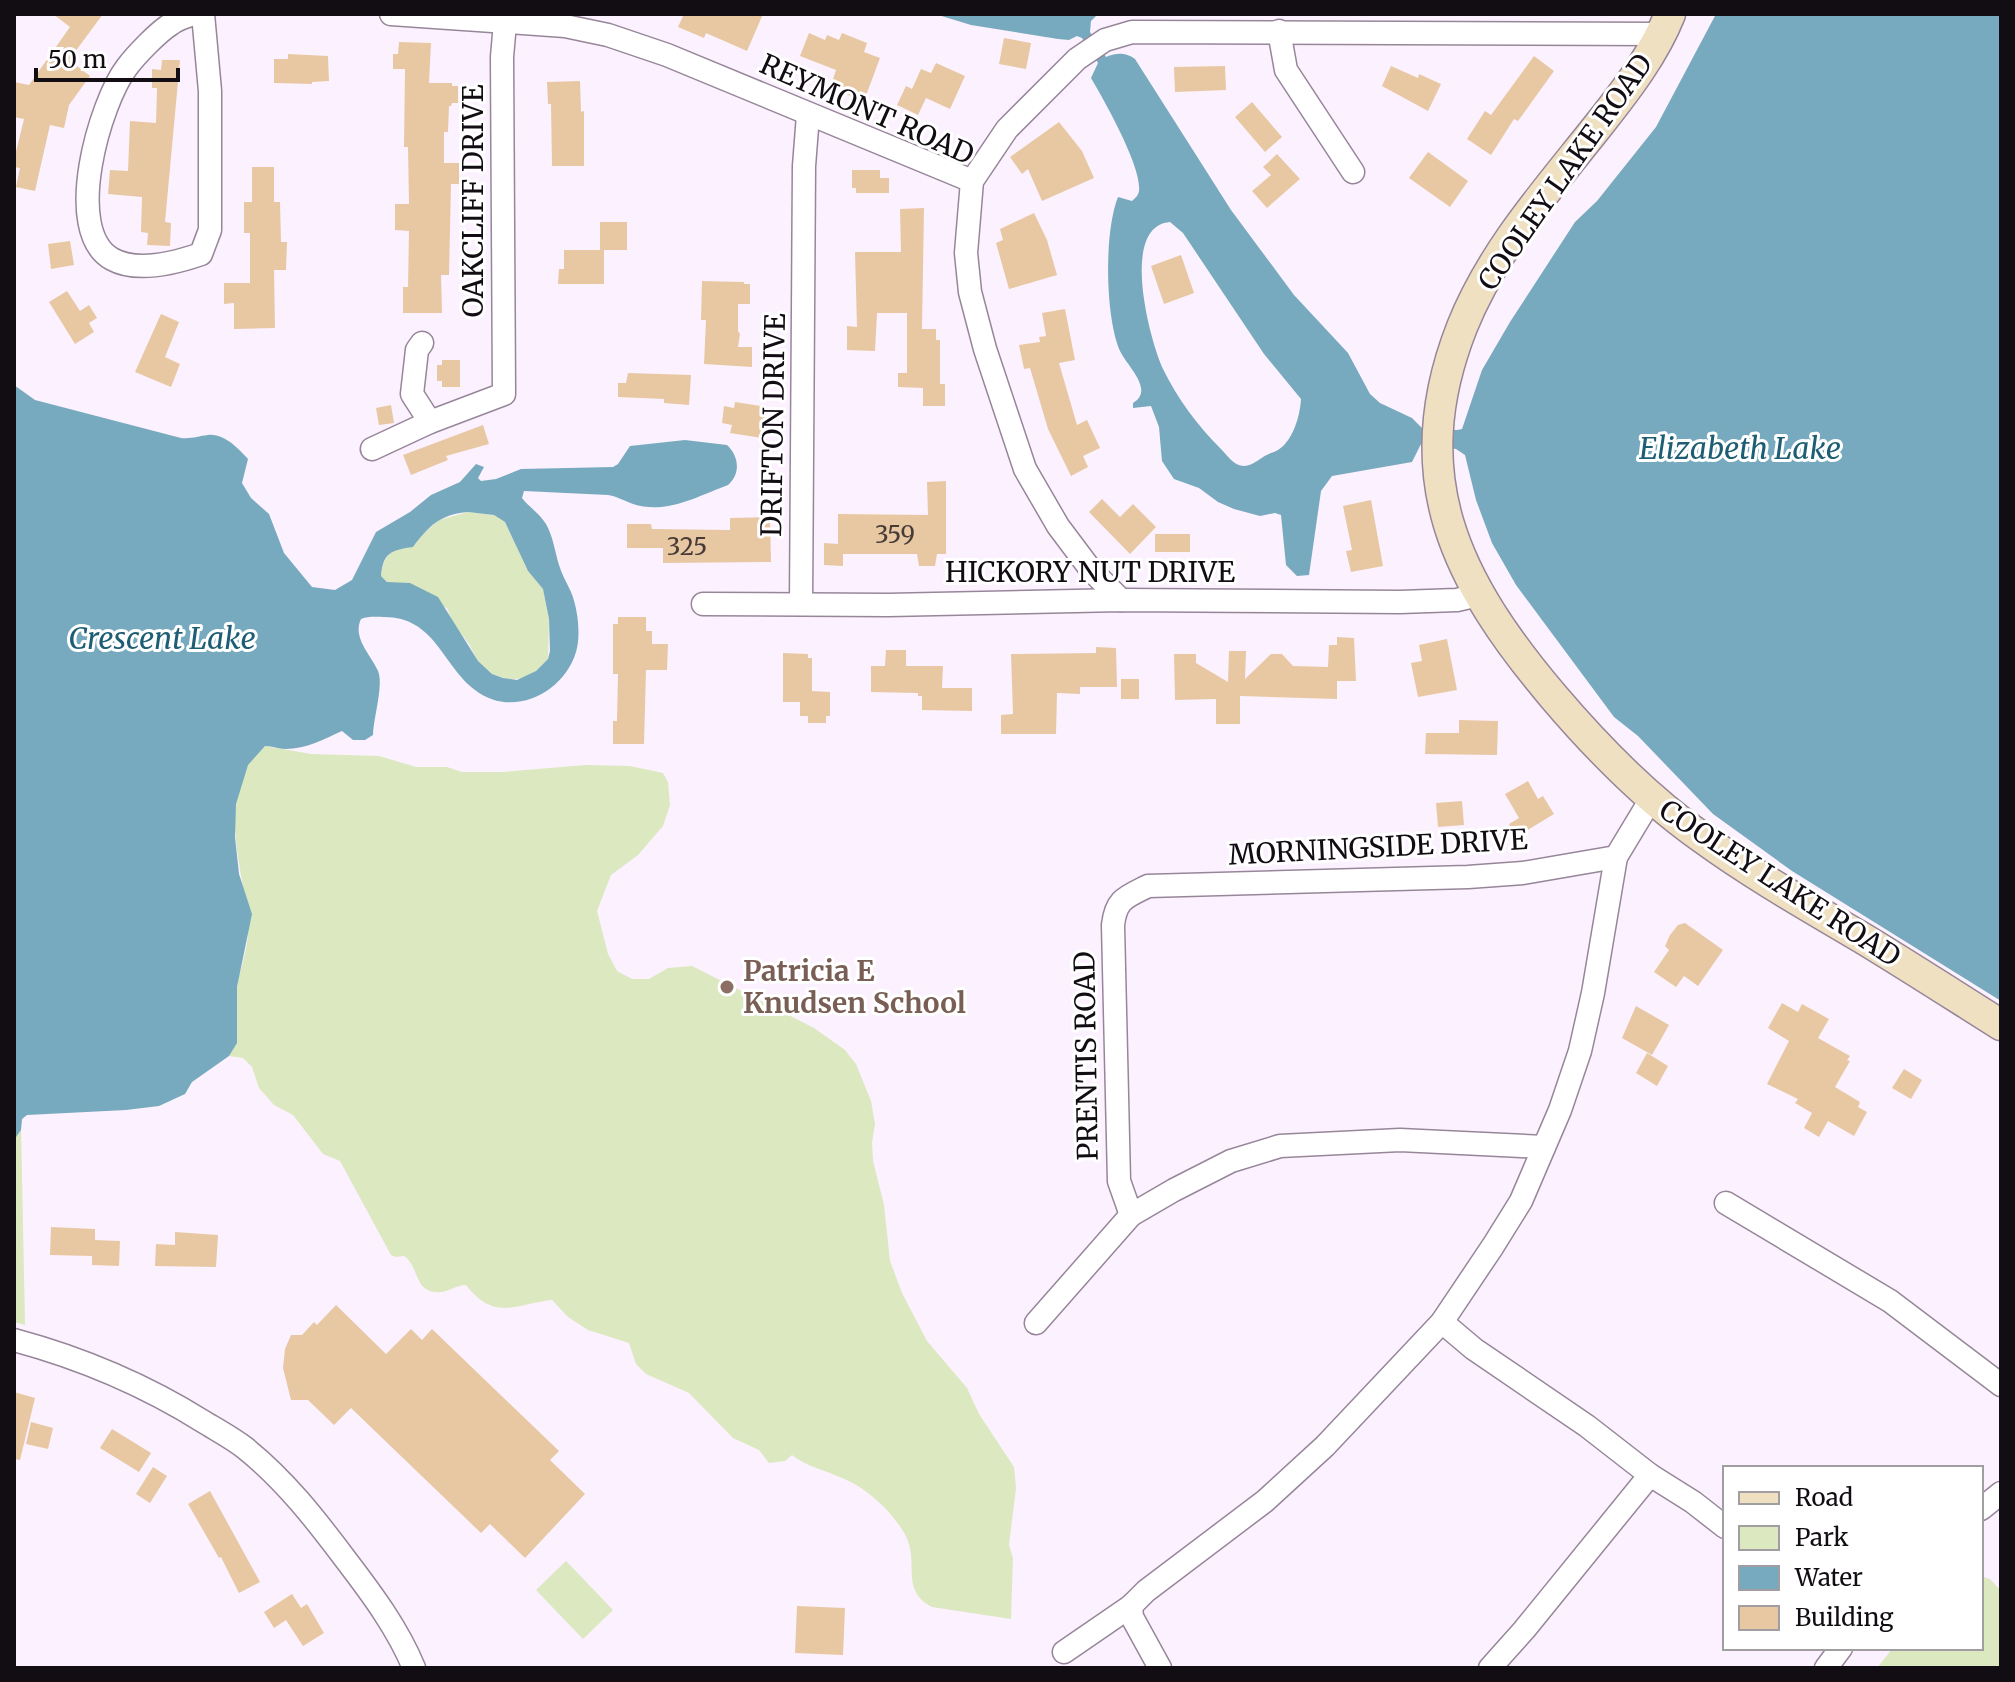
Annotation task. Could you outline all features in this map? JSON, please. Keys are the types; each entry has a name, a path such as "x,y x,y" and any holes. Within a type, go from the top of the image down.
{"main road":[{"name":"COOLEY LAKE ROAD","path":"1665,24 1633,81 1540,198 1491,268 1463,326 1452,356 1439,422 1441,494 1450,533 1478,595 1525,663 1570,716 1651,799 1773,886 2001,1025"}],"street":[{"path":"193,14 171,23 127,67 103,112 91,159 88,215 95,243 112,259 143,266 165,264 201,254 210,230 210,91 203,14"},
{"name":"REYMONT ROAD","path":"391,14 565,26 608,35 667,55 972,181 966,253 970,292 1006,416 1025,469 1058,526 1091,570 1121,600"},
{"path":"972,181 1021,112 1094,48 1132,32 1255,22 1279,31 1428,23 1665,24"},
{"name":"OAKCLIFF DRIVE","path":"430,422 504,394 502,57 505,23"},
{"path":"1279,31 1286,70 1353,172"},
{"name":"DRIFTON DRIVE","path":"801,604 804,166 808,115"},
{"path":"372,449 430,422 412,394 417,350 422,343"},
{"name":"HICKORY NUT DRIVE","path":"703,604 1121,600 1400,602 1457,600 1478,595"},
{"path":"1064,1652 1131,1606 1146,1591 1265,1501 1325,1446 1442,1322 1521,1201 1544,1147 1580,1051 1616,857 1651,799"},
{"name":"MORNINGSIDE DRIVE","path":"1124,898 1148,886 1468,877 1523,873 1616,857"},
{"name":"PRENTIS ROAD","path":"1124,898 1115,908 1113,925 1115,1086 1119,1181 1131,1215"},
{"path":"1036,1323 1131,1215 1231,1161 1280,1146 1400,1140 1544,1147"},
{"path":"1726,1203 1890,1301 2001,1385"},
{"path":"1442,1322 1474,1349 1587,1426 1723,1525"},
{"path":"14,1340 108,1372 189,1413 243,1446 294,1493 327,1535 397,1632 414,1668"},
{"path":"1490,1668 1650,1475"},
{"path":"1983,1507 2001,1493"},
{"path":"1131,1606 1132,1617 1160,1668"},
{"path":"1826,1668 1840,1650"}],"green space":[{"path":"468,512 494,515 505,522 528,571 543,589 549,619 548,659 523,678 510,680 492,674 478,661 447,608 387,582 381,576 385,560 392,552 407,548 439,520"},
{"path":"265,746 311,754 379,756 416,767 447,767 462,772 586,765 630,766 663,773 668,782 670,805 663,826 638,855 611,875 597,911 608,954 617,971 632,979 649,979 668,968 692,966 814,1028 845,1050 856,1064 871,1101 875,1124 873,1161 884,1205 890,1261 902,1293 927,1341 967,1388 979,1414 1014,1467 1016,1488 1009,1545 1013,1558 1011,1619 932,1607 922,1600 913,1583 908,1542 897,1522 882,1505 847,1480 808,1465 792,1455 785,1461 769,1463 759,1450 733,1438 689,1393 646,1374 636,1364 629,1343 588,1330 568,1317 552,1300 506,1308 486,1304 466,1285 443,1292 428,1290 423,1287 409,1260 404,1256 391,1255 340,1161 323,1154 293,1115 274,1105 259,1088 252,1067 243,1058 229,1056 236,1023 237,989 248,934 235,809 238,785 248,763"},
{"path":"21,1126 25,1325 14,1322 14,1140"},
{"path":"566,1561 613,1610 583,1639 536,1590"},
{"path":"1983,1577 1990,1579 2001,1591 2001,1668 1877,1668 1891,1650 1983,1650"}],"water":[{"name":"Elizabeth Lake","path":"935,14 1098,14 1091,21 1090,32 1106,57 1121,54 1135,59 1231,210 1294,295 1348,353 1370,394 1380,403 1412,418 1422,428 1457,430 1462,429 1482,370 1510,322 1575,222 1597,201 1656,127 1716,14 2001,14 2001,1001 1792,871 1713,814 1638,736 1614,717 1516,585 1492,543 1476,500 1465,455 1456,449 1421,444 1412,462 1332,476 1321,491 1309,575 1297,576 1286,565 1281,515 1260,516 1234,509 1199,488 1174,479 1162,461 1159,427 1151,406 1133,408 1141,392 1140,385 1120,351 1111,317 1108,274 1113,212 1118,197 1132,201 1139,191 1129,150 1091,78 1098,63 1082,38 1077,36 1069,40 1058,39 971,25","holes":["1170,222 1183,233 1264,354 1301,399 1299,415 1289,439 1278,450 1247,466 1240,466 1231,460 1188,411 1163,369 1151,335 1142,286 1146,243 1155,228"]},
{"name":"Crescent Lake","path":"14,385 35,400 181,438 214,435 236,446 248,459 242,483 251,498 269,514 284,553 312,587 335,590 352,580 376,532 431,495 460,482 476,464 484,467 478,478 481,481 521,469 613,467 630,446 685,440 727,445 737,465 732,481 670,506 645,507 608,495 524,491 522,498 544,520 550,534 573,599 578,630 578,645 570,667 549,690 535,697 520,702 489,698 464,680 436,644 415,625 384,617 361,619 361,640 380,677 373,735 365,740 353,740 342,731 301,747 285,749 265,746 248,765 236,804 235,837 239,874 252,914 237,987 237,1043 229,1056 192,1082 185,1094 159,1106 27,1115 22,1119 21,1130 14,1140","holes":["468,512 494,515 505,522 528,571 543,589 549,619 548,659 536,671 517,680 492,674 478,661 438,597 410,583 387,582 381,576 386,557 399,549 413,547 442,519"]}],"building":[{"path":"53,14 103,14 69,60 90,76 69,105 64,128 50,125 35,191 16,187 20,168 14,167 14,160 24,119 14,117 14,82 29,85 70,27"},
{"path":"684,14 763,14 747,51 706,33 704,38 678,27"},
{"path":"809,33 825,40 827,35 839,40 842,33 867,43 864,52 880,58 864,101 830,88 836,70 800,56"},
{"path":"1004,38 1031,43 1026,69 999,64"},
{"path":"399,42 431,43 429,83 458,86 458,103 449,106 448,132 444,132 444,163 459,163 459,184 451,184 449,275 441,275 442,313 403,313 403,287 408,287 409,231 395,230 395,204 409,204 408,147 404,147 405,69 393,69 393,54 398,54"},
{"path":"288,54 328,56 329,81 274,83 274,59 288,59"},
{"path":"1534,56 1554,71 1518,121 1514,119 1491,155 1467,139 1485,111 1491,115"},
{"path":"162,60 180,60 165,222 171,223 170,246 147,245 148,233 141,232 142,197 108,194 110,170 128,171 130,121 156,123 157,88 152,88 152,69 161,70"},
{"path":"936,63 965,76 950,109 926,98 918,115 897,105 906,86 912,89 921,69 931,73"},
{"path":"1225,66 1226,90 1175,92 1174,67"},
{"path":"1391,66 1441,84 1428,111 1382,86"},
{"path":"580,81 581,112 584,111 584,166 552,166 551,104 548,104 547,82"},
{"path":"1252,102 1282,137 1265,152 1235,117"},
{"path":"1059,122 1082,151 1094,178 1042,201 1028,169 1022,174 1010,157"},
{"path":"1428,152 1468,181 1450,207 1409,178"},
{"path":"1277,154 1300,179 1267,208 1252,191 1271,175 1263,167"},
{"path":"252,167 274,167 274,202 280,202 281,242 287,242 286,270 274,270 275,328 234,329 234,303 224,304 224,283 250,283 250,233 244,233 244,202 252,202"},
{"path":"852,170 880,170 880,178 889,178 889,193 856,193 856,188 852,188"},
{"path":"924,208 922,329 936,329 936,340 940,340 940,384 945,384 945,406 923,406 923,388 898,387 898,373 907,373 907,313 877,313 875,351 847,350 847,326 857,327 855,252 901,252 900,209"},
{"path":"1034,213 1047,240 1057,275 1009,289 996,243 1003,240 1000,229"},
{"path":"600,222 627,222 627,250 604,250 604,284 558,284 559,269 564,269 564,250 600,250"},
{"path":"70,241 74,265 51,269 48,244"},
{"path":"1181,255 1194,293 1164,304 1151,266"},
{"path":"702,281 750,284 750,304 738,304 738,347 752,347 752,367 704,364 706,320 701,320"},
{"path":"67,291 80,311 89,305 97,318 89,323 94,332 75,344 49,302"},
{"path":"1065,309 1075,360 1059,363 1077,425 1087,420 1100,448 1083,456 1088,467 1071,476 1048,429 1030,368 1024,369 1019,345 1040,342 1039,337 1046,336 1042,313"},
{"path":"161,314 179,322 165,357 180,364 171,387 135,372"},
{"path":"442,360 460,360 460,387 442,387 442,381 437,381 437,365 442,365"},
{"path":"628,373 691,375 689,405 664,403 664,399 618,397 618,383 626,383"},
{"path":"735,402 767,407 762,438 730,433 732,425 722,423 724,406 734,408"},
{"path":"391,405 394,423 379,425 376,408"},
{"path":"483,425 489,444 446,456 448,460 411,475 403,455"},
{"path":"946,481 946,554 937,554 935,566 919,566 917,554 843,554 843,566 824,565 824,543 838,544 838,514 928,515 927,482"},
{"path":"1102,499 1120,517 1133,504 1156,527 1130,554 1089,512"},
{"path":"1371,500 1383,566 1351,572 1346,551 1352,550 1343,506"},
{"path":"770,517 771,562 663,563 663,548 627,548 627,524 651,524 652,529 730,530 730,518"},
{"path":"1155,534 1190,534 1190,552 1155,552"},
{"path":"618,617 646,617 646,631 652,631 652,644 668,644 667,670 646,670 644,744 613,744 618,674 613,674 613,624 618,624"},
{"path":"1337,637 1354,638 1356,681 1337,681 1337,699 1240,696 1240,724 1216,724 1216,699 1175,700 1174,654 1196,654 1196,663 1228,682 1229,651 1246,651 1245,679 1271,654 1282,654 1293,666 1328,667 1329,645 1337,645"},
{"path":"1447,639 1457,690 1418,697 1411,663 1422,661 1419,645"},
{"path":"1096,647 1116,648 1117,687 1080,687 1080,694 1057,693 1056,734 1001,734 1001,715 1013,714 1011,654 1096,653"},
{"path":"886,650 906,650 906,666 943,666 942,688 972,688 972,711 922,710 922,696 918,693 871,692 871,666 885,666"},
{"path":"783,653 808,654 808,658 812,658 812,691 830,692 830,716 826,716 826,723 808,723 808,716 800,716 800,702 783,702"},
{"path":"1121,679 1139,679 1139,699 1121,699"},
{"path":"1459,720 1498,721 1497,755 1425,754 1426,733 1459,733"},
{"path":"1528,781 1538,799 1543,796 1554,814 1516,837 1509,824 1519,818 1505,794"},
{"path":"1462,801 1464,825 1438,827 1436,803"},
{"path":"1685,923 1723,950 1698,986 1684,976 1676,987 1654,972 1669,950 1665,946 1670,935 1678,925"},
{"path":"1782,1003 1798,1012 1802,1004 1829,1019 1818,1038 1850,1056 1835,1087 1860,1102 1858,1107 1867,1112 1854,1136 1828,1121 1819,1137 1804,1128 1812,1113 1795,1103 1798,1099 1767,1084 1789,1041 1768,1028"},
{"path":"1636,1006 1669,1025 1652,1055 1622,1038"},
{"path":"1647,1053 1668,1066 1657,1086 1636,1073"},
{"path":"1904,1069 1922,1080 1911,1099 1892,1088"},
{"path":"51,1227 95,1229 95,1240 120,1241 119,1266 92,1265 92,1256 50,1255"},
{"path":"175,1232 218,1235 216,1267 155,1266 156,1244 175,1245"},
{"path":"336,1305 386,1354 411,1329 422,1340 432,1329 559,1451 550,1460 585,1494 525,1558 490,1524 481,1533 351,1408 334,1425 308,1400 291,1400 283,1368 285,1349 291,1335 302,1335 314,1322 317,1325"},
{"path":"14,1392 35,1398 20,1460 14,1459"},
{"path":"31,1422 53,1428 48,1449 26,1444"},
{"path":"112,1429 151,1453 139,1472 100,1448"},
{"path":"153,1467 167,1476 150,1503 136,1494"},
{"path":"210,1491 260,1582 239,1593 188,1504"},
{"path":"292,1594 301,1608 307,1604 324,1633 303,1646 286,1620 274,1628 264,1612"},
{"path":"797,1606 845,1608 843,1655 795,1653"}],"place":[{"name":"Patricia E Knudsen School","path":"727,987"}]}
